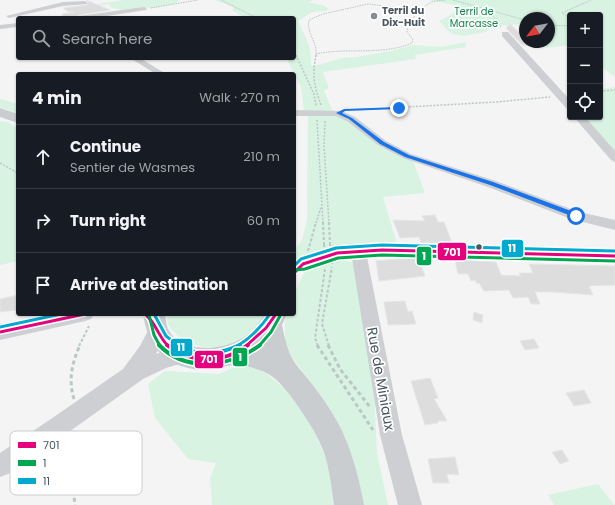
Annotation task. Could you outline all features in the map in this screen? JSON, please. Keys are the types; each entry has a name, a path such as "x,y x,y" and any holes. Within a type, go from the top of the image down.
{"main road":[{"path":"0,112 16,118"},
{"path":"153,320 167,346 183,355 196,359 209,360 236,354 256,342 274,320"},
{"path":"274,320 274,342 279,358 328,429 338,453 349,505"},
{"path":"236,354 255,357 273,364 289,374"}],"street":[{"path":"9,16 63,4 85,2"},
{"path":"93,16 144,9"},
{"path":"0,15 16,17"},
{"path":"1,27 16,25"},
{"path":"505,34 567,103"},
{"path":"138,60 158,72"},
{"path":"296,113 338,113 350,118 382,143 407,156 492,184 576,216 615,225"},
{"path":"582,120 615,158"},
{"path":"300,263 337,253 382,250 615,256"},
{"name":"Rue de Miniaux","path":"358,252 365,287 379,408 393,444 410,505"},
{"path":"0,332 89,317"},
{"path":"125,378 140,363 151,347 153,320"},
{"path":"51,431 125,378 144,367 168,358 183,355"},
{"path":"0,466 10,459"}],"path":[{"path":"144,9 198,0"},
{"path":"221,0 253,16"},
{"path":"316,54 332,50 366,51 396,49 412,43 413,40 407,34 407,30 420,10 431,2 446,0"},
{"path":"453,0 519,18"},
{"path":"567,17 562,13 591,0"},
{"path":"343,11 360,5 376,4 420,10"},
{"path":"487,9 505,34"},
{"path":"555,25 567,26"},
{"path":"296,56 314,94 317,112 326,265 315,338 318,347 376,434"},
{"path":"603,91 615,90"},
{"path":"338,113 344,110 548,98 559,94"},
{"path":"0,163 16,172"},
{"path":"300,263 322,206"},
{"path":"330,243 332,264 322,324 326,340 340,369 379,408"},
{"path":"73,431 75,401 71,393 70,377 89,317"},
{"path":"73,495 75,505"}],"green space":[{"path":"124,0 179,0 175,4 152,8 121,10 110,7 109,4 98,6 98,4"},
{"path":"215,0 314,0 308,2 325,6 329,9 325,11 312,12 298,21 311,53 311,66 341,58 357,57 395,50 412,45 441,47 465,42 466,47 415,55 416,59 323,72 329,89 324,90 332,110 349,115 382,140 412,158 425,193 383,197 398,247 350,246 296,260 296,248 302,240 307,220 308,116 304,111 301,87 296,77 296,72 293,72 287,60 296,60 296,16 242,16 233,11 233,7"},
{"name":"Terril de Marcasse","path":"428,0 615,0 615,77 603,68 603,12 567,12 567,45 555,47 555,12 519,12 519,24 494,26 485,32 463,36 450,33 439,21 454,13 458,6"},
{"path":"615,87 615,153 604,152 577,120 603,120 603,89"},
{"path":"0,99 16,103 16,113 0,107"},
{"path":"0,121 7,122 16,127 16,261 0,265"},
{"path":"344,257 355,265 374,390 377,453 388,505 363,505 345,437 328,406 292,357 285,342 285,320 286,316 296,316 296,290 310,265"},
{"path":"167,316 263,316 258,325 248,335 224,346 211,347 197,346 185,341 170,328 167,322"},
{"path":"245,362 267,374 285,389 310,421 326,459 338,505 212,505 210,478 216,463 188,459 155,418 148,384 165,371 219,374"},
{"path":"598,484 614,505 554,505 548,495"}],"building":[{"path":"86,0 110,10 78,16 62,16 62,14 74,12 67,11 63,8 87,5 89,3"},
{"path":"510,24 519,32 519,42 506,28"},
{"path":"435,215 438,222 444,222 452,243 421,243 419,237 400,238 393,220 425,221 422,216"},
{"path":"416,258 418,263 420,263 425,276 379,281 376,261"},
{"path":"455,260 496,262 501,275 521,276 519,273 533,273 529,264 615,266 615,285 589,286 593,295 535,292 540,304 531,304 528,297 513,298 509,290 484,291 479,283 476,283 476,280 471,281 468,274 458,274"},
{"path":"16,295 16,310 0,312 0,299"},
{"path":"405,301 408,312 412,311 416,324 388,325 384,302"},
{"path":"474,312 483,315 482,323 473,320"},
{"path":"534,339 539,348 525,350 520,341"},
{"path":"430,378 438,398 434,399 447,421 438,421 438,423 425,425 411,381"},
{"path":"584,390 591,403 574,406 566,393"},
{"path":"562,450 569,461 560,464 552,452"},
{"path":"455,457 459,475 447,474 449,483 433,483 428,459"}],"transit line":[{"name":"11","path":"296,264 301,259 336,248 382,245 615,251"},
{"name":"701","path":"296,271 303,264 337,253 382,250 615,256"},
{"name":"1","path":"296,270 305,269 338,258 382,255 615,261"},
{"name":"11","path":"0,327 52,316"},
{"name":"701","path":"0,332 76,316"},
{"name":"701","path":"148,316 161,338 168,346 183,355 199,359 214,360 228,356 242,349 266,328 275,316"},
{"name":"1","path":"149,316 155,339 170,355 182,360 209,364 236,359 259,346 271,332 280,316"},
{"name":"11","path":"156,316 166,336 172,342 185,350 199,354 213,354 227,351 239,345 251,337 268,316"}],"place":[{"name":"Terril du Dix-Huit","path":"374,16"}],"route":[{"path":"399,108 344,110 338,113 350,118 382,143 407,156 492,184 576,216"}]}
